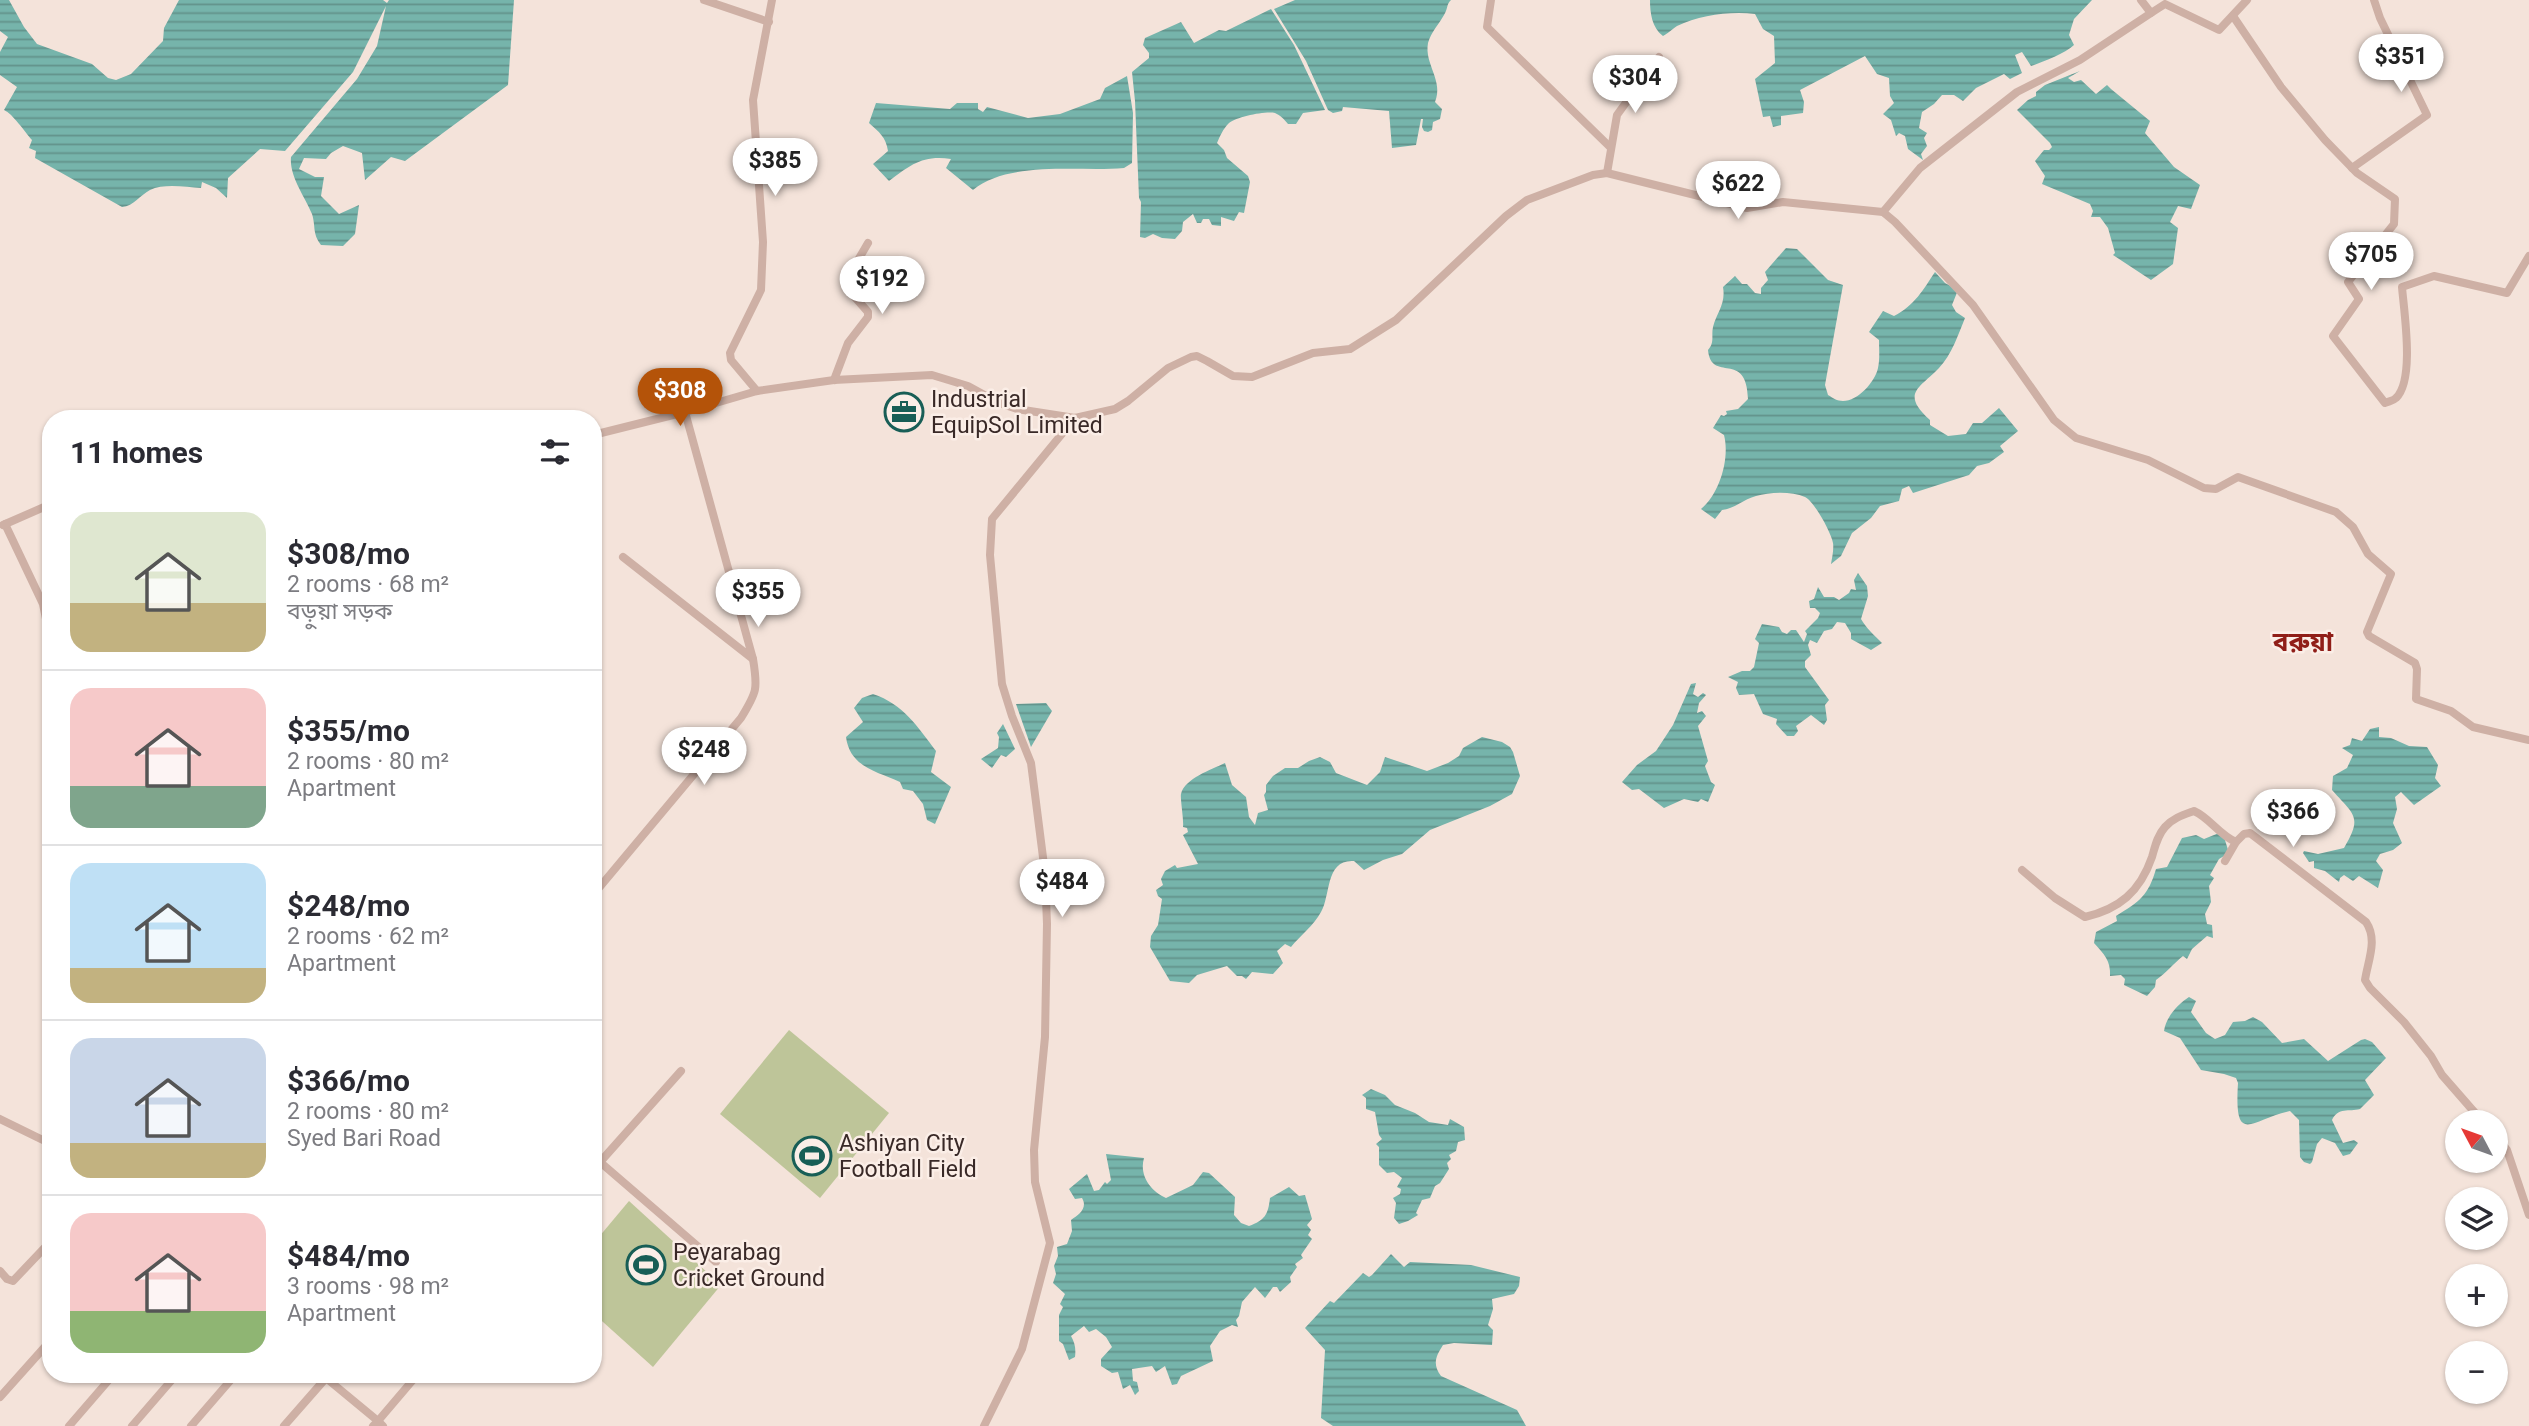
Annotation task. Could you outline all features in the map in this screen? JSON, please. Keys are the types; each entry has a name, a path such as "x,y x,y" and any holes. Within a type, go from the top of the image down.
{"street":[{"path":"704,0 769,22"},
{"path":"757,391 731,360 730,353 761,290 763,242 753,87 772,0"},
{"path":"1491,0 1487,27 1610,147"},
{"path":"2141,0 2151,13"},
{"path":"1882,212 1920,168 2017,92 2080,61 2165,4 2219,30 2247,0"},
{"path":"2352,168 2427,115 2374,0"},
{"path":"2232,16 2281,88 2325,140 2352,168 2395,199 2394,224 2348,282 2359,299 2333,337 2385,403 2396,398 2404,383 2407,363 2402,287 2434,276 2507,293 2529,256"},
{"path":"1607,173 1617,115 1659,57"},
{"path":"602,433 757,391 834,380 932,374 968,386 1017,410 1075,418 1115,408 1128,401 1168,368 1191,357 1198,356 1233,376 1252,377 1313,353 1350,349 1396,320 1506,216 1527,200 1582,179 1607,173 1747,208 1783,202 1882,212 1895,222 1973,305 2054,421 2076,438 2148,460 2204,488 2216,489 2238,477 2336,512 2353,527 2368,554 2391,574 2367,632 2369,636 2415,663 2416,699 2451,710 2473,727 2529,740"},
{"path":"834,380 848,343 868,317 868,312 846,287 847,278 868,243"},
{"path":"602,884 741,718 754,697 756,687 757,675 753,659 685,412"},
{"path":"984,1426 1022,1349 1050,1243 1035,1182 1034,1150 1045,1037 1048,924 1045,873 1031,763 1002,684 990,555 992,519 1075,418"},
{"path":"42,508 2,525 42,602"},
{"path":"623,556 753,659"},
{"path":"2022,870 2055,898 2085,917 2106,912 2131,894 2146,873 2157,839 2176,817 2194,811 2201,814 2227,838 2236,842"},
{"path":"2225,861 2236,842 2244,834 2250,833 2366,922 2372,932 2365,980 2370,989 2410,1029 2442,1075 2473,1110"},
{"path":"602,1154 681,1071"},
{"path":"0,1119 42,1140"},
{"path":"2508,1153 2529,1215"},
{"path":"602,1163 716,1262"},
{"path":"0,1271 13,1281 42,1250"},
{"path":"0,1397 42,1350"},
{"path":"69,1426 106,1383"},
{"path":"132,1426 169,1383"},
{"path":"191,1426 228,1383"},
{"path":"284,1426 318,1383"},
{"path":"332,1383 378,1424 411,1383"}],"green space":[{"name":"Ashiyan City Football Field","path":"789,1030 889,1113 820,1198 720,1114"},
{"name":"Peyarabag Cricket Ground","path":"629,1201 721,1285 653,1367 602,1321 602,1233"}],"water":[{"path":"0,0 9,0 37,44 92,64 108,78 116,80 131,74 163,41 164,28 179,0 383,0 387,3 389,0 514,0 508,85 405,161 391,157 365,180 362,153 343,146 326,159 304,158 299,169 315,177 324,177 321,196 339,214 359,205 355,234 343,246 321,245 315,233 312,214 295,179 291,157 357,79 377,46 386,6 353,72 285,151 260,149 228,178 227,198 216,188 202,182 201,188 156,188 146,192 130,205 122,207 35,158 36,151 29,148 32,140 4,110 17,87 0,75 0,52 8,37 0,31"},
{"path":"1295,0 1451,0 1428,43 1437,87 1435,102 1442,109 1440,119 1433,122 1432,130 1424,131 1421,119 1416,145 1392,148 1389,111 1343,107 1342,111 1333,113 1328,110 1306,61 1274,9"},
{"path":"1650,0 2092,0 2074,19 2069,35 2074,45 2070,48 2031,66 2022,52 2015,55 2022,73 2010,79 2004,74 1976,88 1963,101 1954,95 1942,95 1922,112 1919,128 1927,133 1924,138 1927,146 1921,154 1923,160 1908,149 1905,136 1899,133 1896,136 1891,120 1883,114 1894,103 1890,96 1889,78 1877,74 1865,56 1800,90 1804,102 1803,113 1781,116 1781,125 1773,127 1770,116 1763,117 1755,79 1775,63 1774,36 1763,29 1755,14 1705,17 1677,26 1663,36 1654,25"},
{"path":"1271,9 1294,45 1325,110 1303,113 1296,124 1288,124 1275,113 1244,117 1229,123 1217,143 1227,158 1248,176 1250,182 1244,213 1239,212 1234,221 1221,217 1221,226 1212,225 1209,219 1197,223 1193,214 1183,222 1182,231 1175,239 1153,234 1140,237 1141,202 1132,72 1149,58 1143,45 1145,38 1181,22 1194,43"},
{"path":"2080,71 2068,78 2074,82 2081,80 2096,94 2107,85 2150,121 2145,133 2174,167 2200,185 2191,209 2178,206 2170,222 2178,228 2173,264 2151,280 2113,255 2115,253 2108,228 2100,217 2091,217 2093,211 2090,204 2042,184 2045,176 2035,161 2044,150 2052,147 2017,110 2036,96 2036,92 2045,85"},
{"path":"1127,76 1133,113 1132,163 1124,168 1025,171 1005,174 973,190 946,168 951,159 924,160 889,181 873,164 888,151 884,138 869,123 876,103 950,109 957,103 978,103 978,109 983,112 987,107 1028,118 1060,114 1100,99 1105,88"},
{"path":"1786,248 1797,249 1828,280 1843,285 1825,385 1828,395 1843,401 1849,400 1870,385 1878,368 1879,340 1869,332 1883,311 1894,316 1908,307 1935,272 1945,283 1958,290 1952,305 1956,312 1965,318 1948,357 1916,391 1916,403 1930,420 1930,425 1948,436 1966,434 1973,423 1982,423 1999,408 2018,431 2000,446 2004,452 1989,463 1977,466 1969,475 1913,493 1909,486 1902,489 1899,501 1880,506 1871,518 1852,533 1841,556 1831,564 1832,538 1817,510 1805,497 1780,493 1756,496 1722,510 1715,519 1701,509 1718,485 1726,454 1724,435 1713,428 1721,415 1727,414 1726,411 1738,409 1748,399 1742,375 1736,370 1715,365 1708,350 1722,303 1723,287 1735,276 1755,293 1761,294 1761,288 1768,280 1765,272"},
{"path":"1858,573 1867,586 1868,596 1861,619 1882,643 1871,650 1851,639 1851,633 1845,623 1837,622 1832,629 1824,631 1817,643 1810,640 1808,645 1811,655 1805,661 1805,667 1829,700 1825,705 1827,720 1824,725 1811,715 1796,726 1798,731 1794,736 1787,736 1776,724 1777,719 1763,714 1754,694 1739,695 1736,688 1738,682 1728,677 1742,671 1750,671 1754,667 1759,643 1755,639 1762,624 1779,627 1787,634 1796,630 1804,642 1807,634 1805,631 1820,613 1815,608 1810,608 1809,601 1814,599 1818,587 1824,597 1839,600 1851,589 1856,590 1854,580"},
{"path":"1696,683 1693,694 1698,697 1703,693 1706,695 1699,703 1697,713 1702,711 1706,716 1698,726 1708,761 1705,766 1711,782 1715,785 1708,802 1701,799 1698,802 1684,799 1664,808 1639,789 1632,790 1622,782 1637,765 1656,751 1673,725 1691,684"},
{"path":"873,694 901,710 936,751 931,772 951,787 935,824 927,820 923,804 913,791 903,789 900,782 866,767 848,747 846,737 863,722 854,708 862,698"},
{"path":"1046,703 1052,711 1031,747 1016,704"},
{"path":"1003,724 1015,749 1006,757 1001,755 992,768 981,759 998,748 997,733"},
{"path":"2379,727 2379,737 2391,738 2409,746 2427,747 2438,765 2435,778 2441,786 2414,805 2401,792 2395,797 2397,809 2393,823 2402,843 2393,850 2380,854 2376,861 2383,870 2378,888 2359,876 2353,881 2344,875 2339,882 2325,871 2314,868 2314,861 2309,862 2303,853 2318,854 2344,848 2354,822 2350,811 2332,790 2333,776 2347,768 2353,755 2342,748 2350,745 2352,738 2362,741 2370,729"},
{"path":"1482,737 1502,742 1513,752 1520,776 1512,794 1490,806 1430,830 1402,854 1364,870 1354,861 1338,866 1330,879 1321,912 1291,947 1285,944 1277,951 1283,963 1273,974 1252,972 1246,979 1237,976 1227,966 1197,975 1189,983 1170,981 1150,947 1151,936 1158,925 1162,899 1156,890 1163,885 1161,879 1165,871 1175,865 1177,868 1198,864 1183,835 1188,832 1187,828 1183,827 1181,794 1183,788 1193,779 1225,763 1232,785 1246,797 1249,817 1255,825 1258,813 1268,810 1264,795 1266,785 1285,768 1298,768 1320,757 1330,762 1336,773 1367,785 1380,772 1385,757 1427,771 1448,763 1459,756 1463,748"},
{"path":"2219,833 2224,837 2229,853 2219,859 2210,875 2214,878 2209,886 2211,902 2205,914 2207,924 2212,925 2213,938 2207,936 2192,949 2187,959 2183,956 2179,959 2156,980 2155,987 2147,996 2124,985 2125,979 2121,975 2110,976 2108,962 2094,943 2096,932 2117,921 2116,916 2142,897 2150,886 2156,869 2167,867 2182,838 2196,835 2204,839"},
{"path":"2189,997 2196,1001 2191,1012 2206,1033 2215,1039 2225,1035 2233,1022 2253,1017 2262,1022 2282,1043 2304,1039 2328,1061 2361,1040 2372,1042 2386,1058 2365,1080 2374,1095 2360,1109 2337,1113 2332,1120 2343,1143 2354,1140 2358,1143 2350,1154 2343,1156 2335,1143 2322,1138 2317,1144 2312,1162 2304,1162 2300,1157 2299,1120 2290,1111 2255,1123 2242,1123 2237,1103 2236,1078 2201,1070 2180,1038 2164,1031 2173,1011"},
{"path":"1371,1089 1429,1122 1448,1125 1450,1119 1464,1127 1465,1140 1458,1142 1456,1151 1449,1155 1449,1169 1435,1186 1430,1198 1422,1200 1416,1213 1418,1215 1399,1224 1394,1218 1396,1203 1393,1198 1400,1194 1401,1189 1397,1187 1402,1178 1394,1172 1387,1173 1379,1165 1379,1147 1376,1144 1382,1139 1375,1112 1366,1109 1366,1098 1362,1095"},
{"path":"1106,1154 1144,1158 1143,1170 1147,1182 1166,1198 1193,1185 1203,1172 1209,1173 1235,1197 1234,1215 1241,1223 1249,1226 1265,1216 1270,1198 1289,1187 1299,1196 1305,1195 1312,1219 1307,1225 1311,1230 1308,1235 1312,1239 1301,1255 1303,1258 1295,1264 1297,1267 1290,1277 1291,1282 1280,1292 1277,1287 1273,1287 1265,1298 1255,1287 1242,1302 1236,1320 1238,1327 1232,1325 1220,1331 1210,1346 1213,1361 1181,1376 1177,1384 1172,1385 1165,1366 1156,1372 1152,1366 1132,1369 1133,1381 1137,1382 1139,1391 1135,1395 1130,1385 1123,1389 1118,1372 1112,1373 1101,1366 1101,1359 1112,1347 1106,1337 1096,1329 1089,1332 1084,1326 1071,1336 1075,1357 1069,1360 1063,1344 1059,1341 1059,1315 1063,1307 1060,1304 1065,1294 1053,1283 1057,1247 1067,1244 1072,1231 1071,1220 1080,1213 1084,1205 1082,1198 1075,1199 1069,1189 1087,1174 1094,1191 1099,1190 1105,1182 1107,1184 1111,1180"},
{"path":"1391,1254 1404,1267 1410,1262 1471,1265 1520,1277 1514,1294 1492,1299 1493,1309 1488,1325 1493,1330 1492,1345 1443,1345 1436,1364 1441,1376 1517,1410 1526,1426 1333,1426 1321,1418 1325,1350 1305,1328 1330,1301 1334,1303 1363,1273 1369,1277 1372,1275"}],"place":[{"name":"Industrial EquipSol Limited","path":"904,412"},
{"name":"Ashiyan City Football Field","path":"812,1156"},
{"name":"Peyarabag Cricket Ground","path":"646,1265"}],"district":[{"name":"বরুয়া","path":"2303,642"}]}
